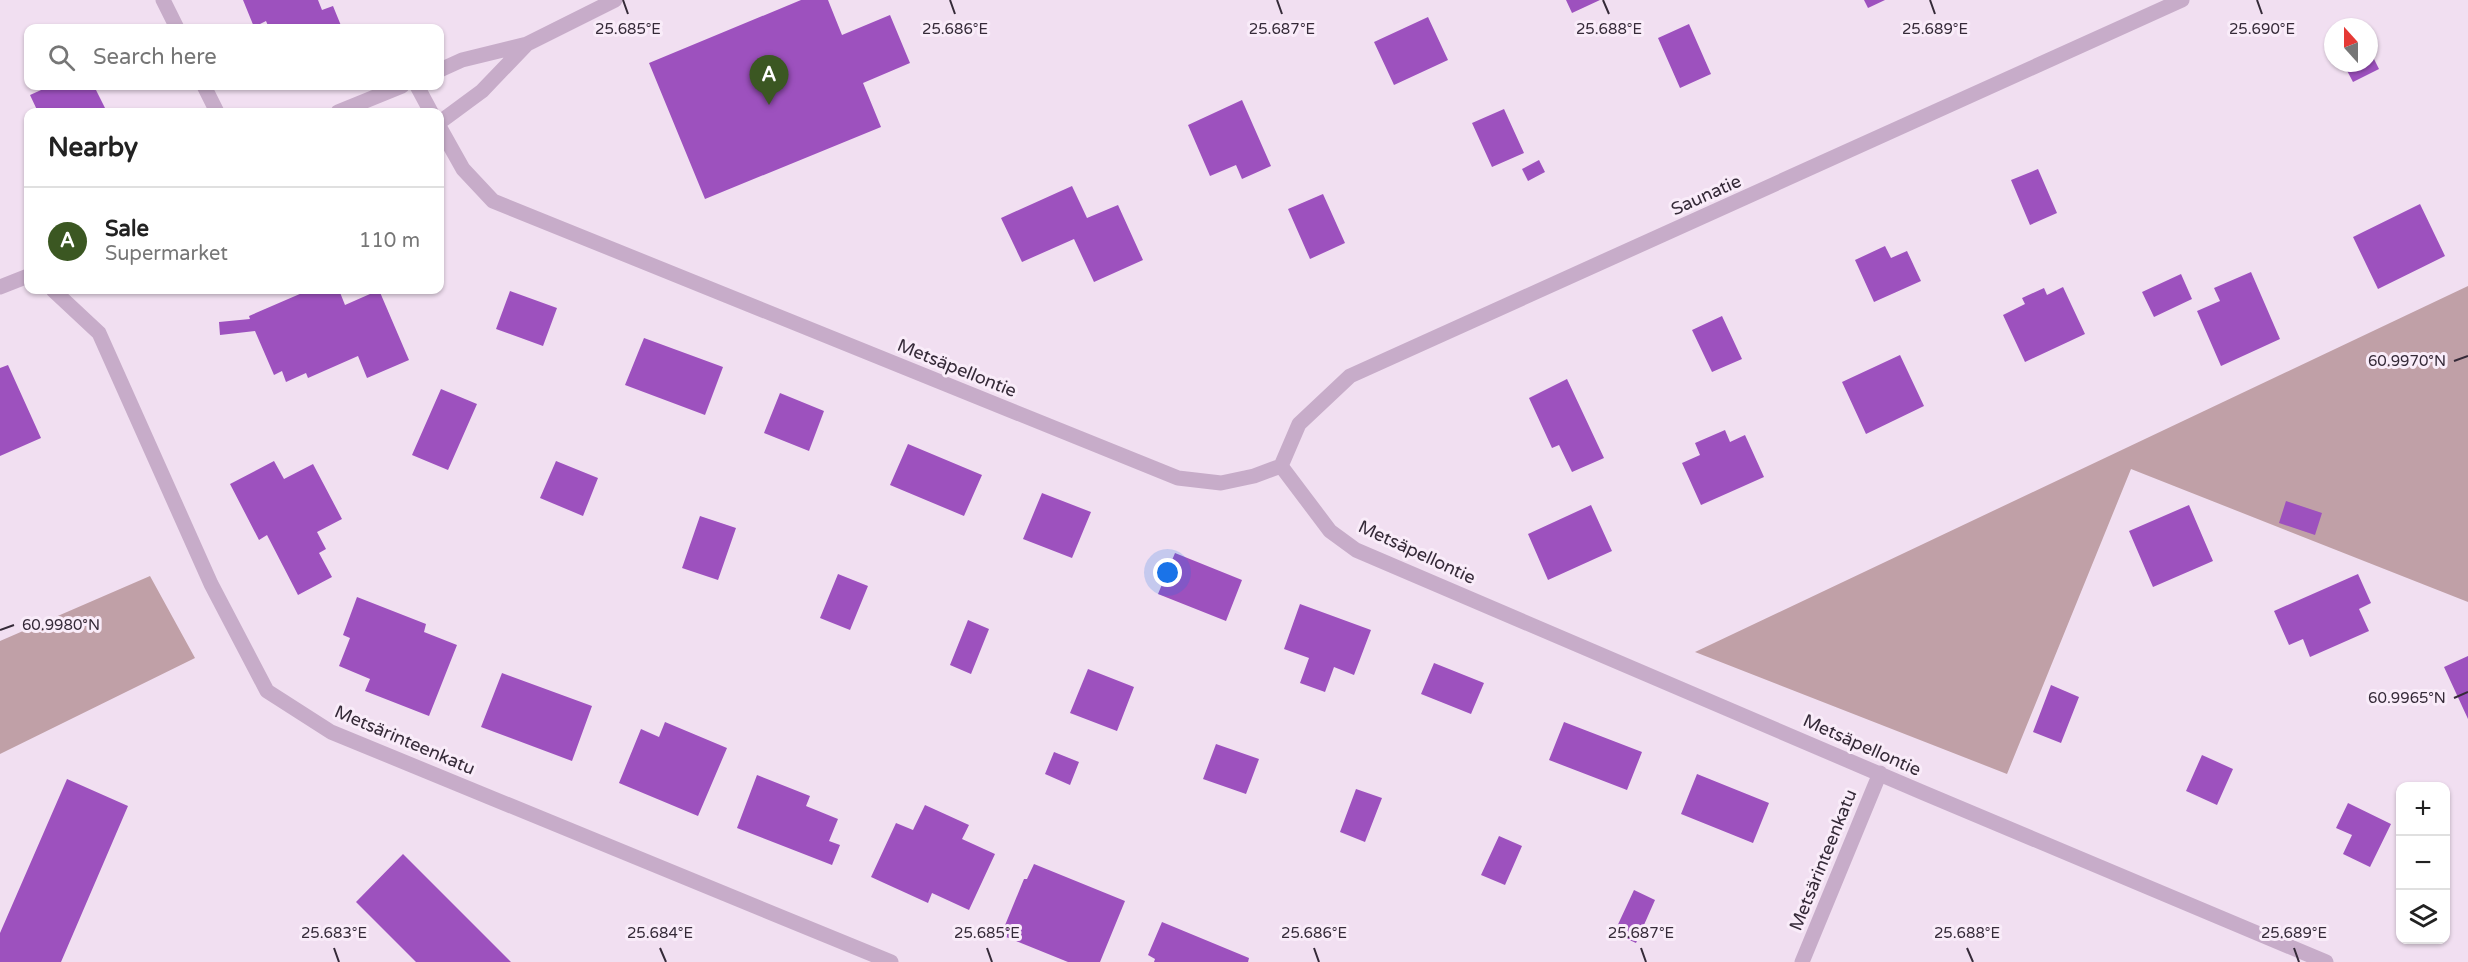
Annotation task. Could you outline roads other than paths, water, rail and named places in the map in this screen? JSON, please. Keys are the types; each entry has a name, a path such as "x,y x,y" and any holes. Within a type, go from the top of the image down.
{"street":[{"path":"163,0 175,24"},
{"path":"444,68 462,60 527,44 615,0"},
{"name":"Saunatie","path":"1281,466 1299,424 1350,376 2182,0"},
{"path":"444,119 482,92 527,44"},
{"path":"206,90 215,108"},
{"path":"348,108 392,90"},
{"path":"419,90 429,108"},
{"name":"Metsäpellontie","path":"444,135 463,169 493,201 1178,478 1221,483 1254,476 1281,466 1330,531 1356,550 2325,962"},
{"path":"0,287 24,278"},
{"name":"Metsärinteenkatu","path":"57,294 99,333 211,584 267,691 331,732 891,962"},
{"name":"Metsärinteenkatu","path":"1802,962 1880,773"}],"place":[{"name":"Sale","path":"769,105"}]}
